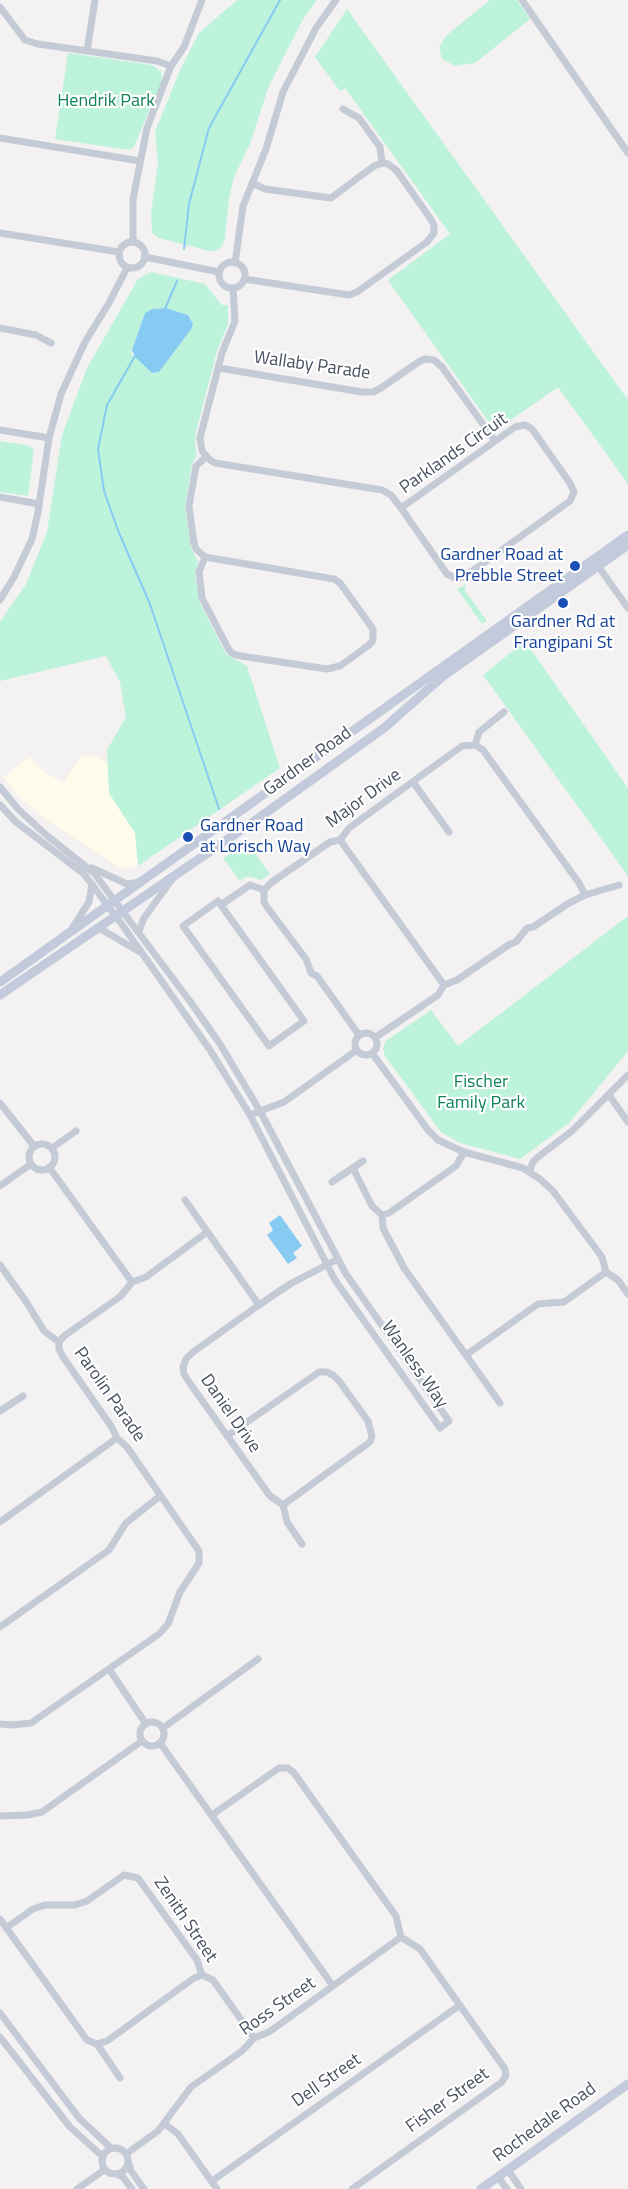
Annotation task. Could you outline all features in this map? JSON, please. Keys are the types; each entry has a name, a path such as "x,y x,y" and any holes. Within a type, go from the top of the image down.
{"street":[{"path":"87,51 95,0"},
{"path":"133,242 133,199 147,128 171,66 184,47 202,0"},
{"path":"235,262 243,206 266,149 283,92 316,28 336,0"},
{"path":"522,0 628,153"},
{"path":"0,7 25,40 38,44 157,61 171,66"},
{"path":"343,109 359,118 380,147 382,164"},
{"path":"0,138 140,160"},
{"path":"244,279 349,296 427,242 434,233 434,225 430,218 398,171 388,164 374,166 331,198 265,189 252,183"},
{"path":"0,233 119,252"},
{"path":"133,242 142,247 145,257 140,266 134,269 127,268 121,263 119,252 126,243 133,242"},
{"path":"145,257 219,272"},
{"path":"235,262 242,267 244,279 240,285 233,288 222,284 219,272 227,263 235,262"},
{"path":"0,600 28,548 39,504 49,438 57,404 74,363 127,268"},
{"path":"205,557 199,572 202,598 225,645 233,654 327,669 340,666 373,640 373,629 340,583 334,579 205,557 194,543 189,507 196,466 206,457 200,445 200,438 222,353 235,321 233,288"},
{"path":"0,328 36,335 51,343"},
{"name":"Wallaby Parade","path":"219,368 373,392 425,359 434,360 442,367 495,441"},
{"name":"Parklands Circuit","path":"206,457 215,463 382,490 391,495 447,574 457,579 464,577 570,501 573,497 573,488 529,427 520,425 401,508"},
{"path":"0,430 49,438"},
{"path":"0,497 39,504"},
{"name":"Gardner Road","path":"0,982 628,535"},
{"name":"Gardner Road","path":"0,995 384,728 442,677 628,545"},
{"path":"598,566 628,608"},
{"path":"504,712 479,732 475,745 483,750 579,883 585,895"},
{"name":"Major Drive","path":"264,890 330,842 340,840 349,828 462,746 475,745"},
{"path":"413,782 448,832"},
{"path":"0,787 18,809 45,834 89,867 127,884 140,882"},
{"path":"0,805 16,822 84,874 119,913"},
{"path":"340,840 444,985"},
{"path":"89,867 111,903"},
{"path":"139,931 144,918 177,873"},
{"name":"Gardner Road","path":"70,932 89,902 92,884"},
{"path":"221,905 250,885 264,890 264,902 267,907 306,959 311,973 317,976 359,1035"},
{"path":"376,1037 438,995 444,985 457,980 516,942 527,928 585,895 619,885"},
{"path":"218,901 221,905 304,1021 269,1046 183,926 218,901"},
{"name":"Wanless Way","path":"119,913 139,931 220,1044 260,1111 346,1274 449,1421 440,1428 335,1280 250,1115 210,1050 142,953 119,913"},
{"path":"99,928 142,953"},
{"path":"368,1032 376,1037 377,1048 372,1053 362,1054 357,1050 355,1040 359,1035 368,1032"},
{"path":"250,1115 284,1102 357,1050"},
{"path":"372,1053 428,1130 438,1140 464,1152 523,1168 553,1191 602,1257 606,1272 618,1280 628,1294"},
{"path":"529,1172 538,1157 572,1131 628,1075"},
{"path":"609,1095 628,1122"},
{"path":"0,1103 34,1146"},
{"path":"52,1149 76,1131"},
{"path":"43,1144 52,1149 54,1160 50,1167 40,1170 31,1164 29,1155 34,1146 43,1144"},
{"path":"382,1215 389,1213 456,1166 464,1152"},
{"path":"332,1182 363,1161"},
{"path":"0,1186 31,1164"},
{"path":"50,1167 132,1282"},
{"path":"353,1168 372,1206 382,1215 383,1228 404,1268 501,1403"},
{"path":"185,1200 259,1305"},
{"name":"Parolin Parade","path":"109,1669 159,1634 168,1624 186,1580 197,1567 200,1559 199,1551 127,1447 117,1438 63,1357 59,1342 121,1296 132,1282 146,1277 207,1232"},
{"name":"Daniel Drive","path":"302,1544 287,1522 283,1505 270,1496 189,1382 183,1367 186,1359 193,1352 259,1305 290,1284 339,1259"},
{"path":"0,1265 44,1331 59,1342"},
{"path":"466,1355 538,1304 564,1302 606,1272"},
{"path":"227,1436 319,1372 327,1372 339,1381 368,1420 372,1436 370,1443 283,1505"},
{"path":"0,1411 23,1395"},
{"path":"0,1522 117,1438"},
{"path":"0,1627 109,1550 126,1523 160,1496"},
{"path":"163,1728 258,1659"},
{"path":"0,1724 31,1723 109,1669 146,1724"},
{"path":"155,1722 163,1728 164,1736 160,1743 153,1746 142,1741 141,1731 146,1724 155,1722"},
{"path":"0,1816 42,1812 142,1741"},
{"path":"160,1743 333,1986"},
{"path":"212,1815 279,1768 288,1767 396,1916 401,1937"},
{"name":"Zenith Street","path":"6,1928 33,1909 45,1905 75,1905 87,1901 124,1875 138,1878 197,1960 202,1975 213,1980 254,2038"},
{"path":"0,1919 87,2040 97,2044 120,2078"},
{"name":"Ross Street","path":"127,2157 165,2124 191,2087 242,2051 254,2038 269,2032 401,1937"},
{"name":"Fisher Street","path":"352,2189 502,2082 506,2075 505,2069 420,1949 401,1937"},
{"path":"97,2044 107,2041 194,1978 202,1975"},
{"name":"Dell Street","path":"212,2181 460,2005"},
{"path":"0,2013 79,2118 111,2148 119,2149 127,2157 131,2171 144,2189"},
{"path":"0,2037 70,2127 102,2156"},
{"name":"Rochedale Road","path":"481,2189 628,2084"},
{"path":"165,2124 178,2134 217,2189"},
{"path":"111,2148 102,2156 101,2163 104,2170 123,2177 132,2189"},
{"path":"117,2174 125,2169 127,2157"},
{"path":"508,2169 521,2189"},
{"path":"77,2189 104,2170"},
{"path":"498,2177 507,2189"}],"shaded area":[{"path":"94,755 108,764 109,793 135,833 138,866 122,869 48,821 20,798 3,777 30,757 42,770 63,783 81,756"}],"green space":[{"path":"237,0 317,0 302,21 268,88 250,144 234,177 225,239 221,247 215,251 209,251 159,238 152,233 151,213 158,164 155,132 180,70 199,33"},
{"path":"490,0 517,0 530,19 475,63 455,66 442,59 439,47 447,35"},
{"path":"347,9 628,400 628,484 558,387 498,429 493,428 388,280 450,234 345,88 340,91 315,57"},
{"name":"Hendrik Park","path":"68,53 152,65 161,71 162,81 134,147 129,150 55,139"},
{"path":"151,272 205,284 222,305 228,305 228,324 217,351 196,432 197,455 192,464 185,507 191,547 198,562 195,574 200,603 226,654 247,666 280,768 138,866 135,833 109,793 107,750 126,717 120,682 106,656 0,681 0,622 26,584 47,532 62,435 87,368 138,279","holes":["166,308 188,315 193,323 192,328 159,372 152,373 132,354 145,313 152,309"]},
{"path":"0,441 30,446 34,450 28,496 0,492"},
{"path":"466,585 465,591 487,621 482,624 457,589"},
{"path":"525,641 628,788 628,876 483,675"},
{"path":"247,842 270,874 261,880 245,877 240,881 223,858"},
{"name":"Fischer Family Park","path":"628,916 628,1051 569,1123 520,1159 460,1143 441,1132 385,1056 383,1048 386,1041 431,1010 458,1046"}],"water":[{"path":"166,308 188,315 193,324 159,372 152,373 135,357 132,350 145,313 152,309"},
{"path":"280,1215 302,1246 293,1253 297,1258 288,1264 267,1235 273,1230 269,1223"}],"waterway":[{"path":"184,249 189,204 209,128 280,0"},
{"path":"164,311 177,281"},
{"path":"135,356 107,405 98,449 104,491 119,533 150,604 219,809"}],"place":[{"name":"Gardner Road at Prebble Street","path":"575,566"},
{"name":"Gardner Rd at Frangipani St","path":"563,603"},
{"name":"Gardner Road at Lorisch Way","path":"188,837"}]}
